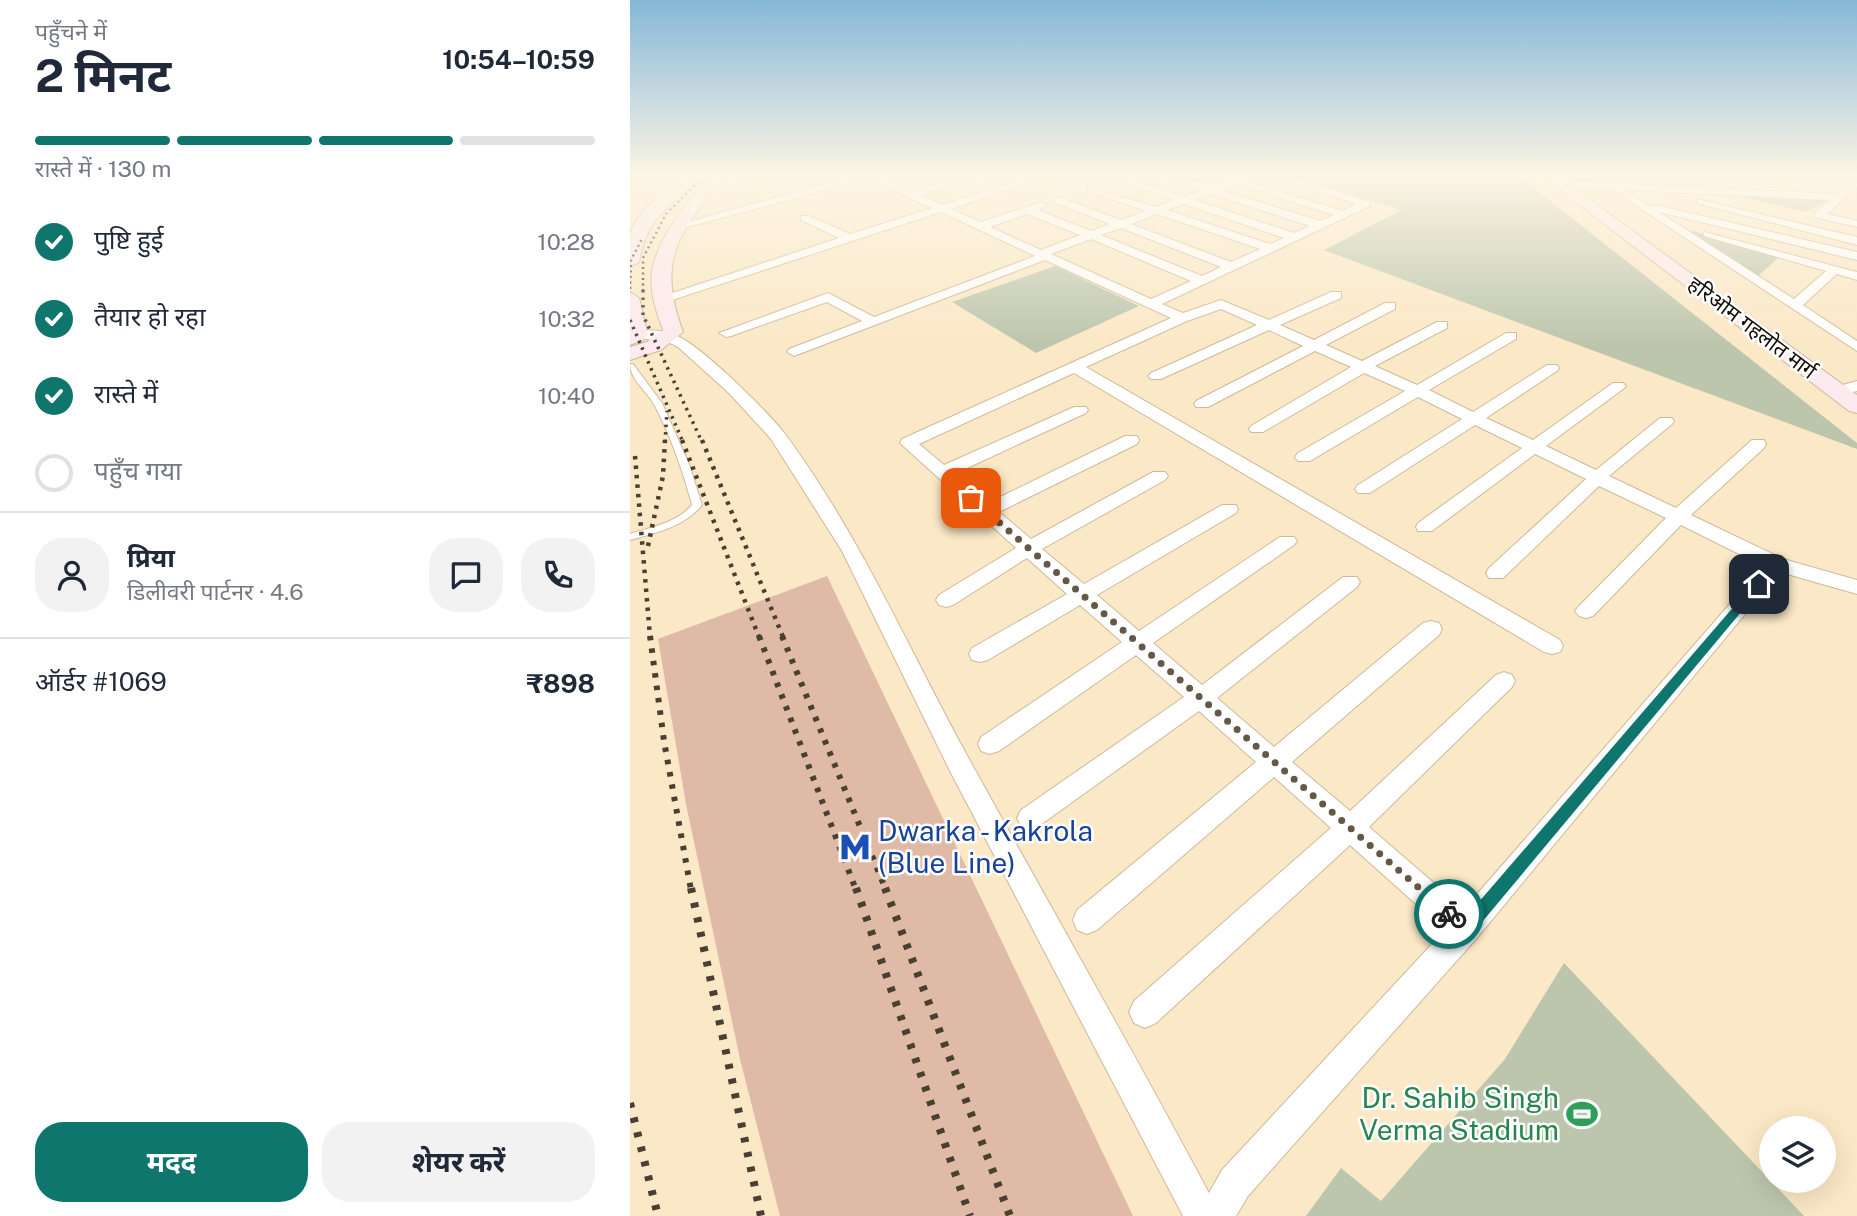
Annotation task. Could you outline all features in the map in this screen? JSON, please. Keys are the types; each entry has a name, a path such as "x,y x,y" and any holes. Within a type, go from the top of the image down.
{"street":[{"path":"668,337 673,332 661,299 661,265 666,247 677,231"},
{"path":"833,231 849,238"},
{"path":"661,299 872,231"},
{"path":"991,231 1182,318"},
{"path":"1080,231 1201,280"},
{"path":"794,352 1102,231"},
{"path":"1138,231 1231,266"},
{"path":"1216,231 1270,248"},
{"path":"1275,231 1294,237"},
{"path":"1151,303 1308,231"},
{"name":"हरिओम गहलोत मार्ग","path":"1622,231 1857,406"},
{"path":"1681,231 1857,347"},
{"path":"1696,231 1857,276"},
{"path":"1752,231 1857,256"},
{"path":"1817,231 1857,241"},
{"path":"630,262 632,241"},
{"path":"1794,306 1835,270"},
{"path":"1156,376 1336,295"},
{"path":"726,333 828,297 873,322"},
{"path":"630,298 633,343 668,337 683,344 736,391 778,436 852,551 958,764 1111,1042 1202,1216"},
{"path":"1466,929 908,443 1182,318 1220,304 1418,391 1776,564 1857,587"},
{"path":"1202,404 1390,306"},
{"path":"1257,429 1364,366 1442,325"},
{"path":"1304,457 1511,336"},
{"path":"1075,367 1552,646"},
{"path":"1364,489 1552,368"},
{"path":"1837,391 1857,386"},
{"path":"1425,527 1618,387"},
{"path":"942,473 1080,410"},
{"path":"1496,573 1598,477 1667,421"},
{"path":"986,511 1131,440"},
{"path":"1586,611 1678,517 1758,444"},
{"path":"946,600 1028,548 1159,476"},
{"path":"980,654 1229,509"},
{"path":"990,744 1287,541"},
{"path":"1216,1216 1235,1183 1466,929 1776,564"},
{"path":"1030,818 1201,698 1350,582"},
{"path":"1087,920 1431,629"},
{"path":"1145,1012 1350,828 1504,681"}],"lane":[{"path":"630,366 658,403 685,464 697,505 691,514 676,522 630,537"}],"green space":[{"path":"1362,231 1588,231 1857,443 1857,449 1324,250"},
{"path":"1685,231 1780,256 1757,277"},
{"path":"1055,266 1139,306 1036,353 952,302"},
{"name":"Dr. Sahib Singh Verma Stadium","path":"1564,963 1759,1169 1759,1193 1782,1193 1804,1216 1306,1216 1341,1168 1381,1201 1505,1059"}],"building":[{"path":"827,576 1133,1216 780,1216 740,1059 686,804 658,639"}],"railway":[{"path":"657,231 643,258 643,315 702,442"},
{"path":"630,289 631,260 642,239"},
{"path":"630,320 683,442"},
{"path":"665,442 667,411"},
{"path":"648,546 663,476 665,440"},
{"path":"682,440 759,637"},
{"path":"702,440 783,637"},
{"path":"635,456 650,637"},
{"path":"650,636 664,741 691,890"},
{"path":"759,636 856,890"},
{"path":"782,636 886,890"},
{"path":"691,888 761,1216"},
{"path":"856,888 970,1216"},
{"path":"885,888 1010,1216"},
{"path":"630,1103 658,1216"}],"way so far":[{"path":"971,498 1449,914"}],"place":[{"name":"Dwarka - Kakrola (Blue Line)","path":"855,847"},
{"name":"Dr. Sahib Singh Verma Stadium","path":"1582,1114"}],"route":[{"path":"1449,914 1466,929 1759,584"}]}
